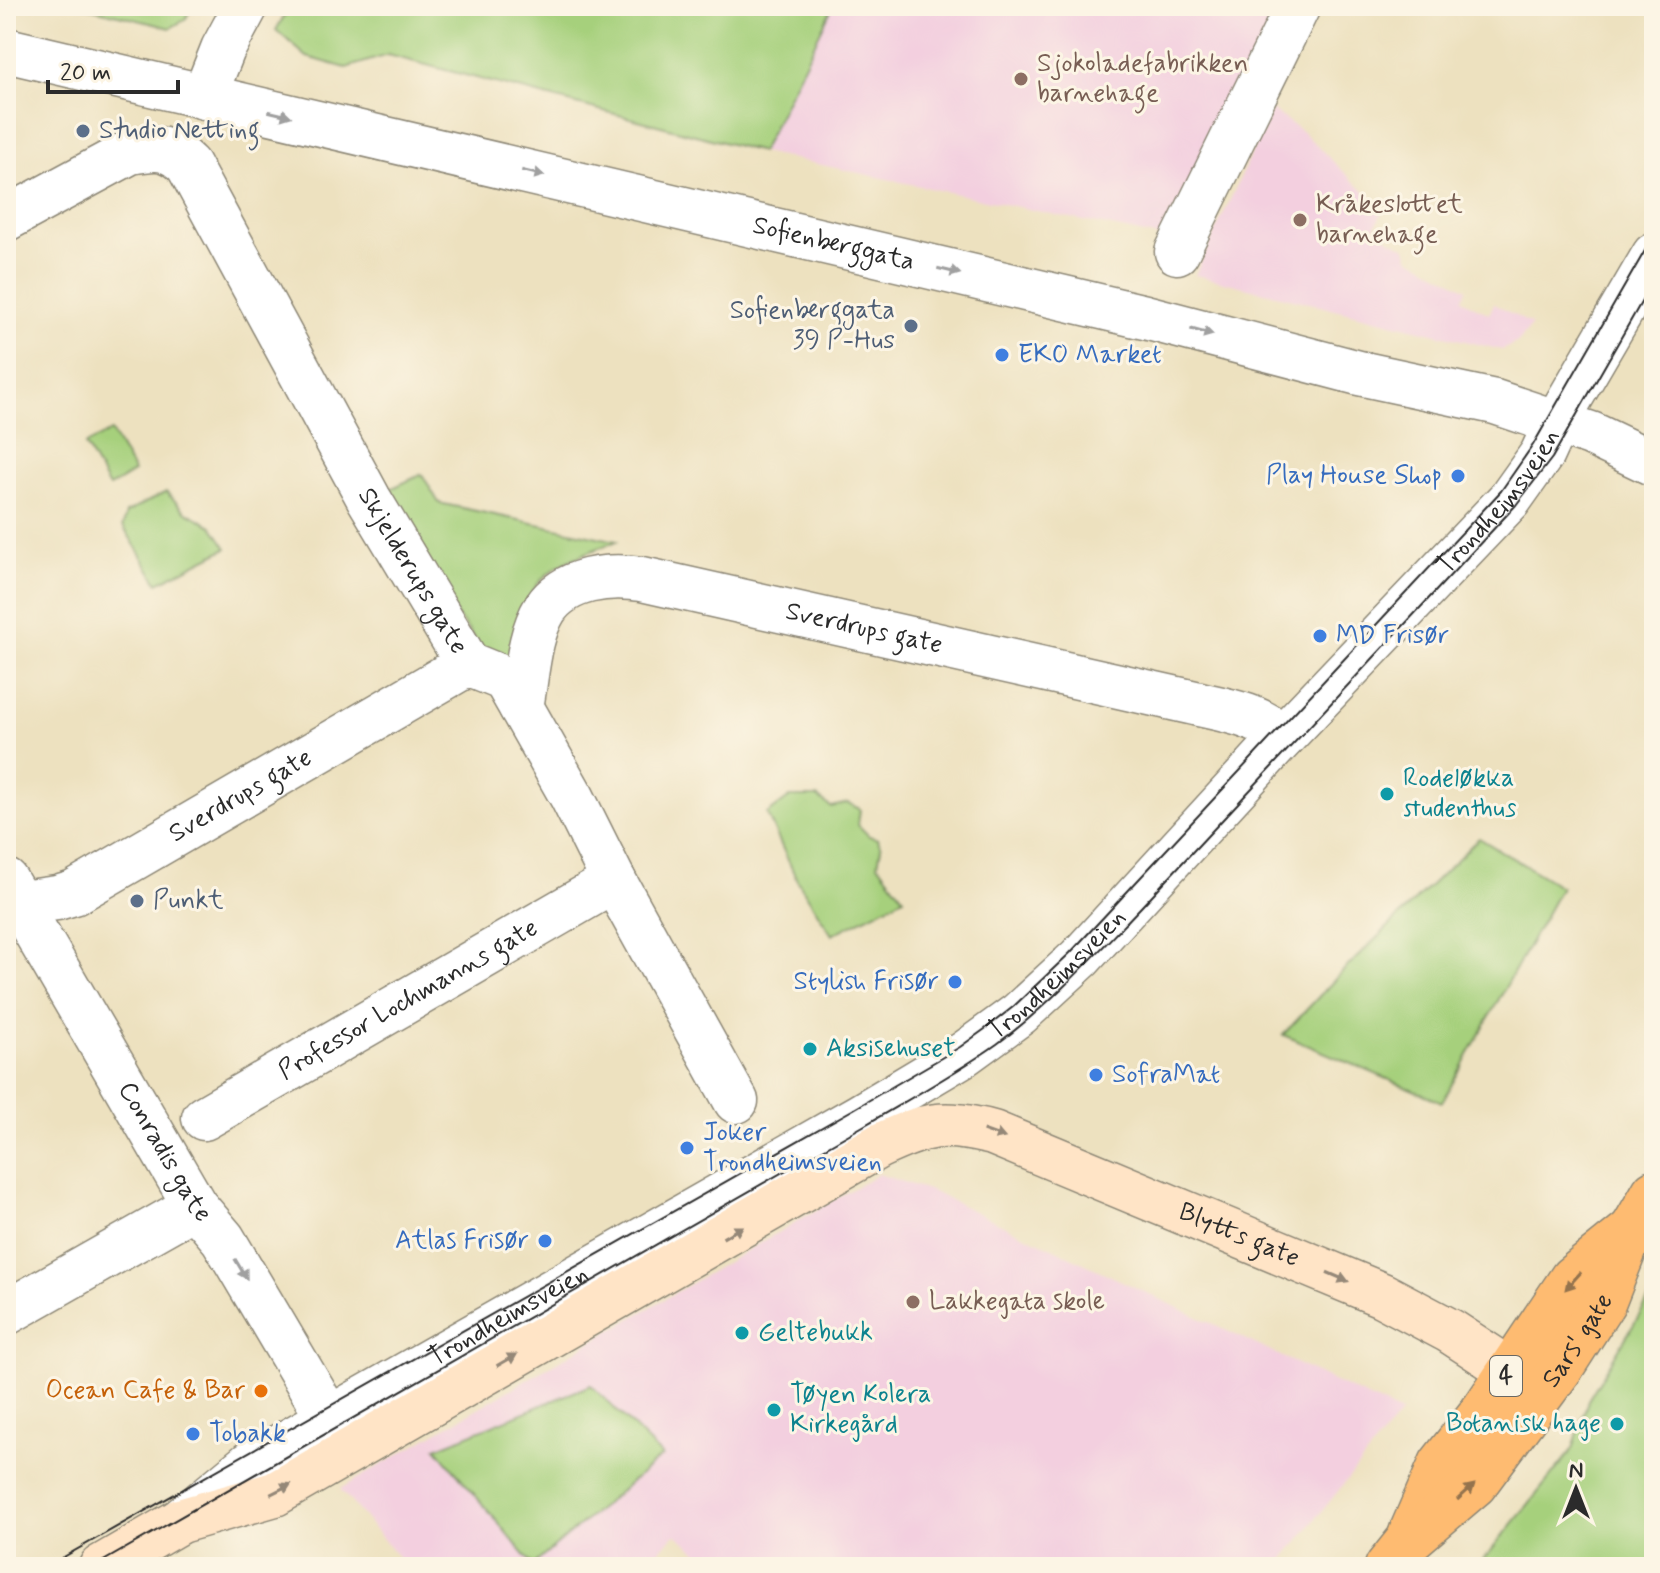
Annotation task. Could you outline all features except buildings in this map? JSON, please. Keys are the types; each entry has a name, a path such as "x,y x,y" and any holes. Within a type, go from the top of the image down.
{"main road":[{"name":"Sars' gate","path":"1397,1555 1441,1464 1485,1408 1527,1381 1572,1278 1632,1230 1654,1192"}],"street":[{"path":"204,97 223,49 246,6"},
{"path":"1177,252 1298,6"},
{"name":"Sofienberggata","path":"6,50 1145,317 1359,373 1495,402 1557,421 1654,464"},
{"name":"Skjelderups gate","path":"6,219 130,152 150,148 174,151 188,165 369,499 468,664 505,679 736,1101"},
{"name":"Trondheimsveien","path":"101,1567 180,1521 249,1464 964,1054 1019,1014 1080,958 1283,737 1510,499 1542,454 1557,421 1654,255"},
{"name":"Sverdrups gate","path":"521,707 535,633 545,608 565,590 592,579 616,575 1216,708 1246,716 1276,730 1283,737"},
{"name":"Sverdrups gate","path":"10,896 57,898 74,893 468,664"},
{"name":"Professor Lochmanns gate","path":"204,1118 614,881"},
{"name":"Conradis gate","path":"10,896 195,1206 223,1239 330,1420"},
{"name":"Blytts gate","path":"918,1128 944,1124 993,1133 1382,1295 1450,1331 1527,1381"},
{"name":"Trondheimsveien","path":"180,1521 275,1494 879,1146 918,1128"},
{"path":"6,1313 195,1206"}],"shaded area":[{"name":"Sjokoladefabrikken barnehage","path":"833,6 1281,6 1168,239 761,152"},
{"name":"Kråkeslottet barnehage","path":"1272,110 1304,133 1383,210 1374,230 1406,248 1409,257 1467,289 1462,299 1489,314 1494,304 1532,325 1518,342 1502,350 1195,275"},
{"name":"Lakkegata skole","path":"878,1174 931,1191 1401,1413 1277,1567 717,1567 675,1534 644,1567 407,1567 340,1489"}],"green space":[{"path":"82,6 193,6 185,20 170,28"},
{"path":"290,6 833,6 761,152 388,55 346,68 307,57 276,30"},
{"path":"111,431 134,472 109,487 85,445"},
{"path":"422,474 439,503 617,541 564,563 537,585 524,615 505,679 369,499"},
{"path":"166,492 185,511 212,526 227,548 158,583 123,526 126,513"},
{"path":"790,797 817,797 831,807 848,803 860,809 858,825 869,836 878,839 881,848 878,864 904,898 832,935 797,880 767,814"},
{"path":"1479,838 1561,887 1442,1102 1283,1035 1340,974"},
{"name":"Botanisk hage","path":"1654,1291 1654,1567 1478,1567 1573,1449 1588,1400"},
{"path":"591,1385 662,1456 533,1565 436,1448"}],"tram line":[{"path":"46,1567 854,1109 960,1047 1013,1007 1070,953 1501,491 1533,445 1654,235"},
{"path":"93,1567 915,1096 1017,1029 1107,943 1516,505 1552,458 1654,280"}],"place":[{"name":"Sjokoladefabrikken barnehage","path":"1021,79"},
{"name":"Studio Netting","path":"83,131"},
{"name":"Kråkeslottet barnehage","path":"1300,220"},
{"name":"Sofienberggata 39 P-Hus","path":"911,326"},
{"name":"EKO Market","path":"1002,355"},
{"name":"Play House Shop","path":"1458,476"},
{"name":"MD Frisør","path":"1320,636"},
{"name":"Rodeløkka studenthus","path":"1387,794"},
{"name":"Punkt","path":"137,901"},
{"name":"Stylish Frisør","path":"955,982"},
{"name":"Aksisehuset","path":"810,1049"},
{"name":"SofraMat","path":"1096,1075"},
{"name":"Joker Trondheimsveien","path":"687,1148"},
{"name":"Atlas Frisør","path":"545,1241"},
{"name":"Lakkegata skole","path":"913,1302"},
{"name":"Geltebukk","path":"742,1333"},
{"name":"Ocean Cafe & Bar","path":"261,1391"},
{"name":"Tøyen Kolera Kirkegård","path":"774,1410"},
{"name":"Botanisk hage","path":"1617,1424"},
{"name":"Tobakk","path":"193,1434"}]}
